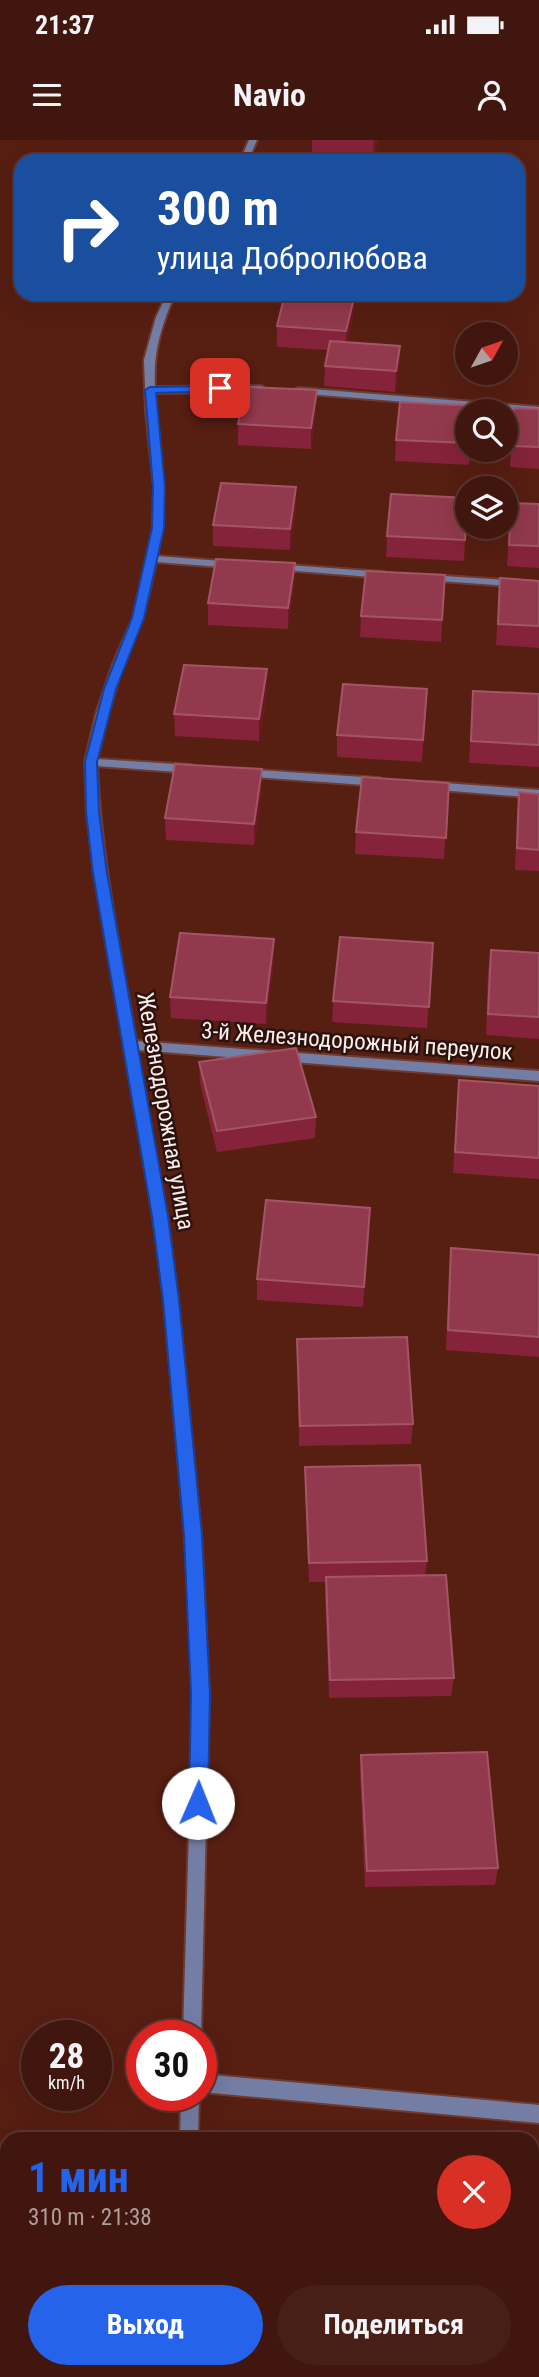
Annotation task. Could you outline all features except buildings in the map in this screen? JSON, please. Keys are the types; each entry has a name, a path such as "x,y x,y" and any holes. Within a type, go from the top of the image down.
{"street":[{"name":"Железнодорожная улица","path":"168,301 149,360 159,487 158,528 153,559 138,618 118,664 102,714 91,762 100,873 160,1216 171,1300 193,1535 201,1694 192,2020"},
{"path":"150,390 267,389"},
{"path":"291,390 539,410"},
{"path":"153,559 249,566"},
{"path":"263,567 401,576"},
{"path":"415,577 539,585"},
{"path":"91,762 200,769"},
{"path":"227,771 390,783"},
{"path":"417,785 539,794"},
{"name":"3-й Железнодорожный переулок","path":"130,1045 539,1076"},
{"path":"217,2084 539,2114"},
{"path":"189,2132 190,2111"}],"route":[{"path":"198,1803 201,1694 193,1535 171,1300 160,1216 100,873 91,762 102,714 118,664 138,618 158,528 159,487 150,390 220,388"}]}
